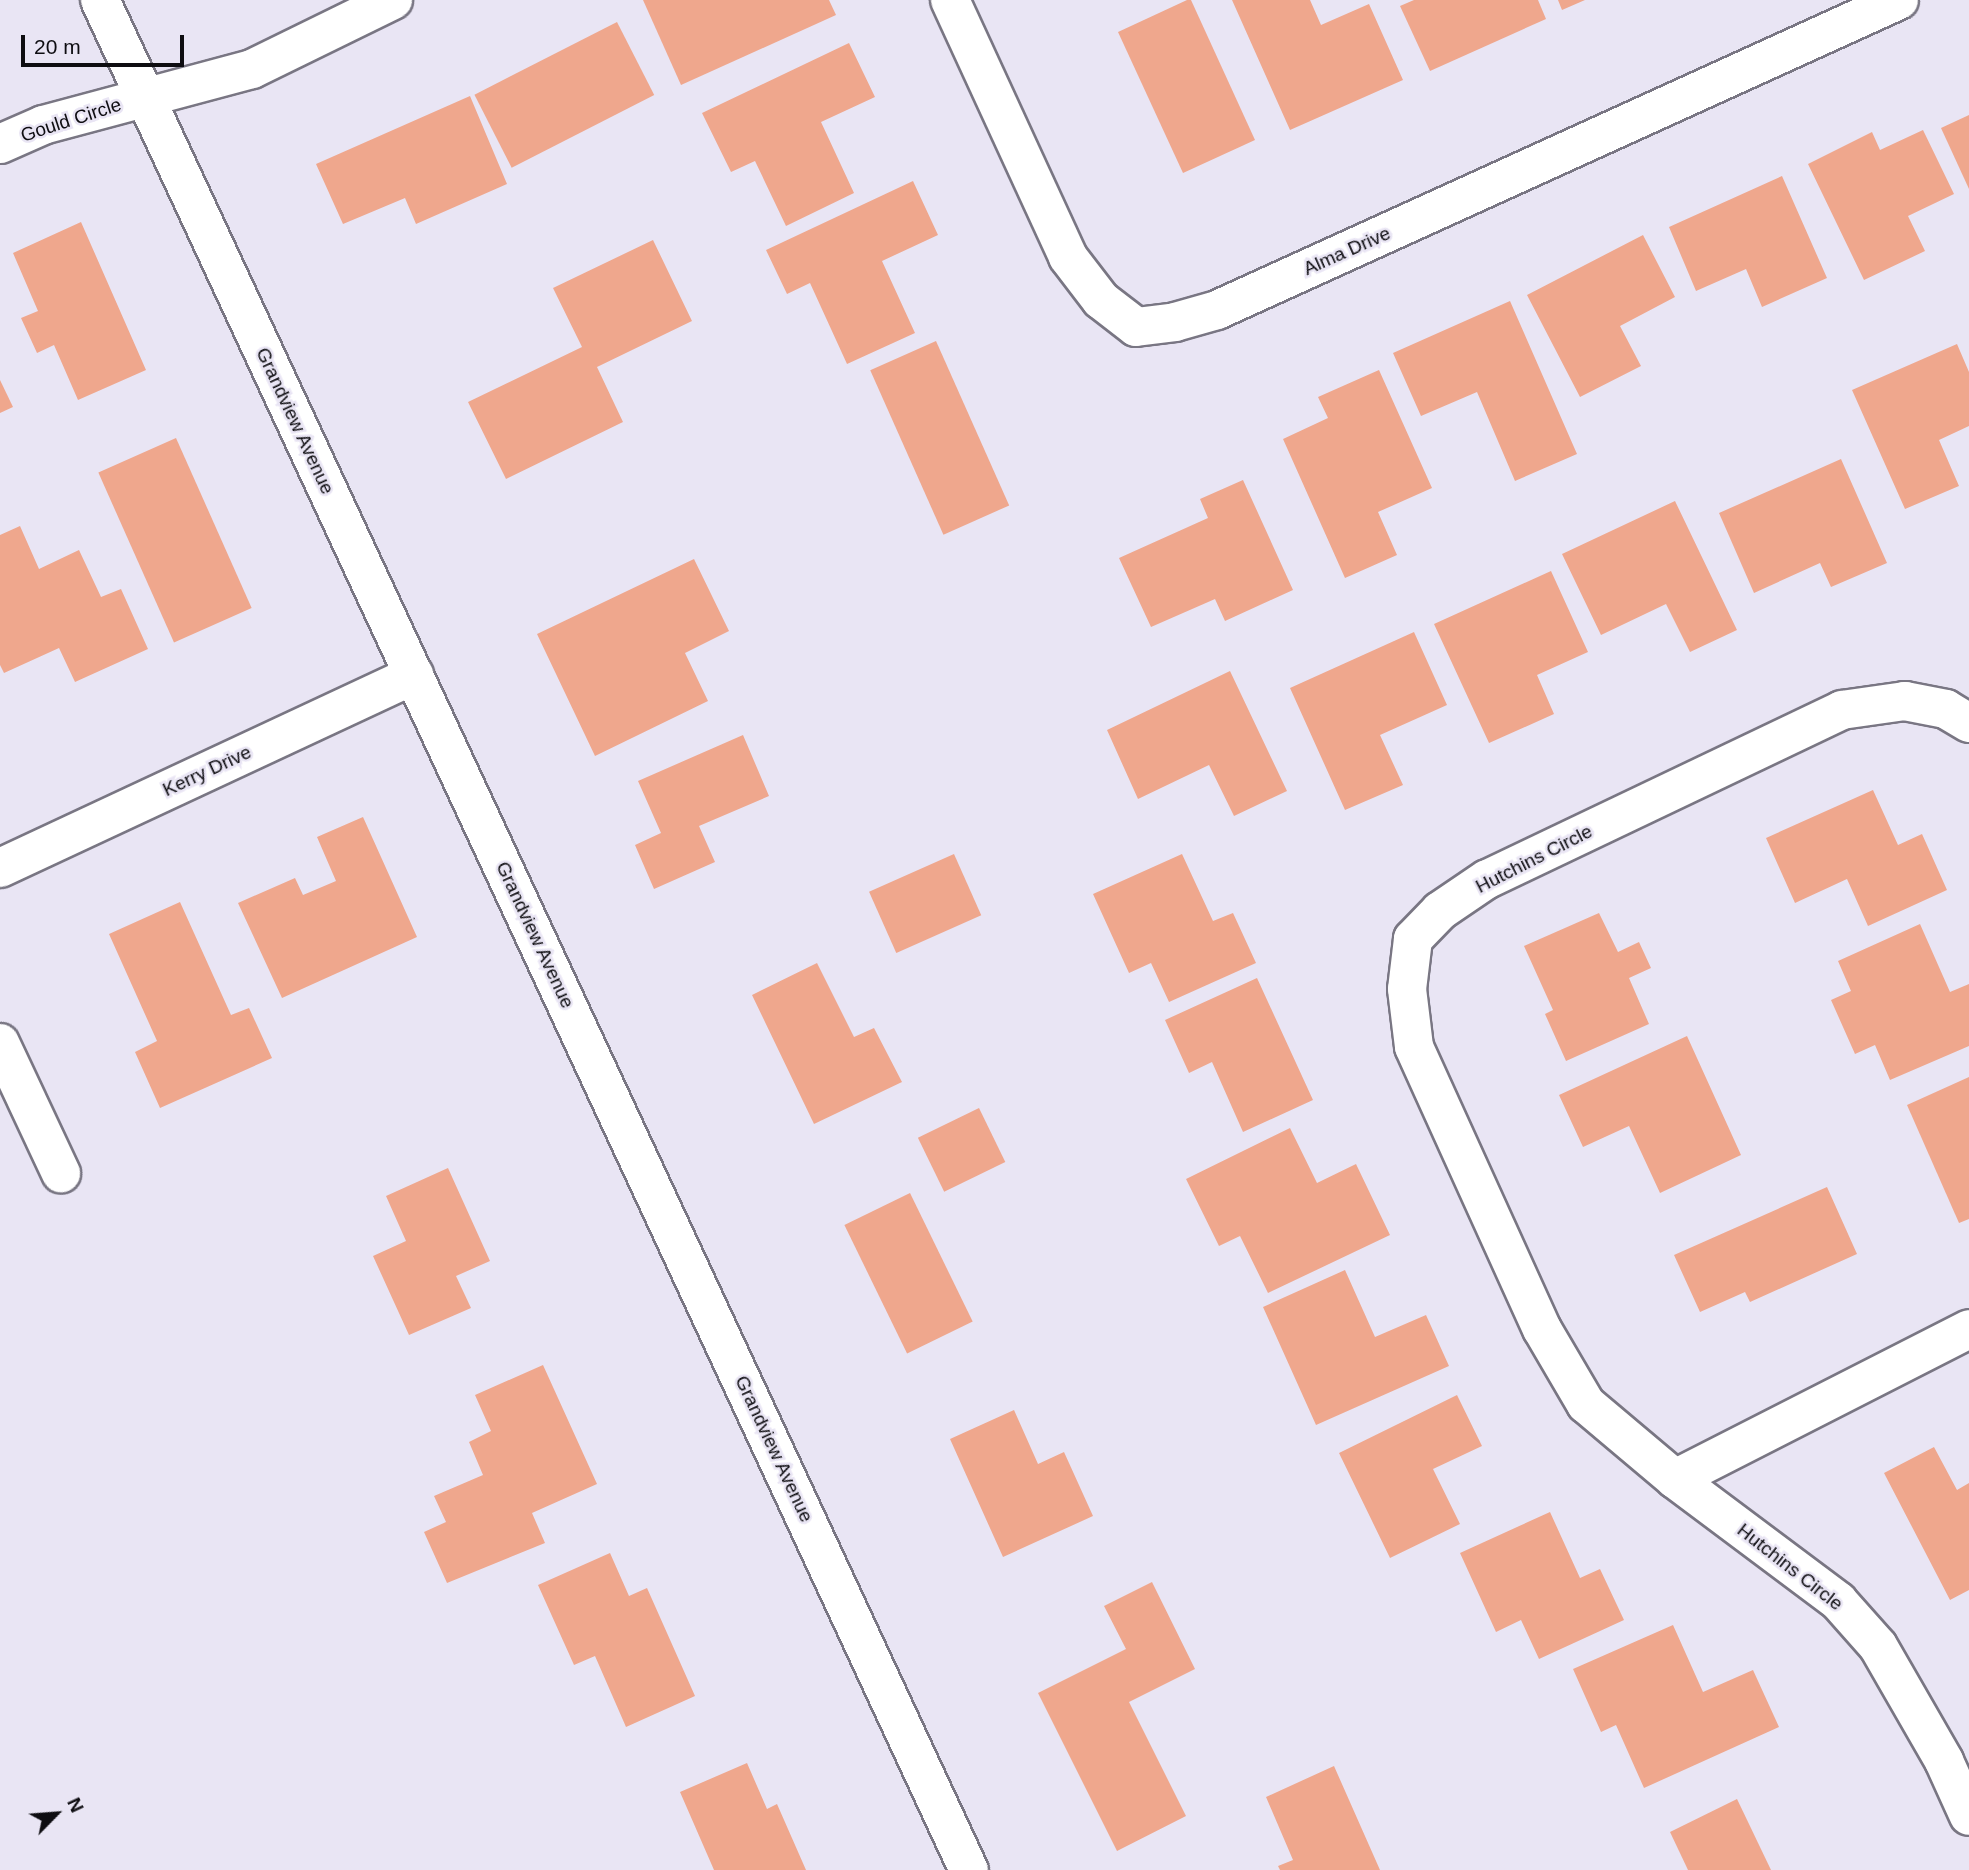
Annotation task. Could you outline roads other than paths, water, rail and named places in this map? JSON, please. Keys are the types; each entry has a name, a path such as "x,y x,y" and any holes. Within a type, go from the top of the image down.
{"street":[{"name":"Grandview Avenue","path":"100,0 969,1870"},
{"name":"Gould Circle","path":"0,144 43,125 252,69 393,0"},
{"name":"Alma Drive","path":"950,0 1068,257 1101,300 1136,327 1175,322 1217,310 1899,0"},
{"name":"Kerry Drive","path":"0,868 414,675"},
{"name":"Hutchins Circle","path":"1969,723 1946,709 1905,701 1842,710 1487,879 1440,911 1413,939 1407,989 1414,1047 1542,1329 1586,1404 1675,1479 1838,1601 1878,1646 1944,1761 1969,1816"},
{"path":"0,1044 61,1173"},
{"path":"1675,1479 1969,1329"}]}
